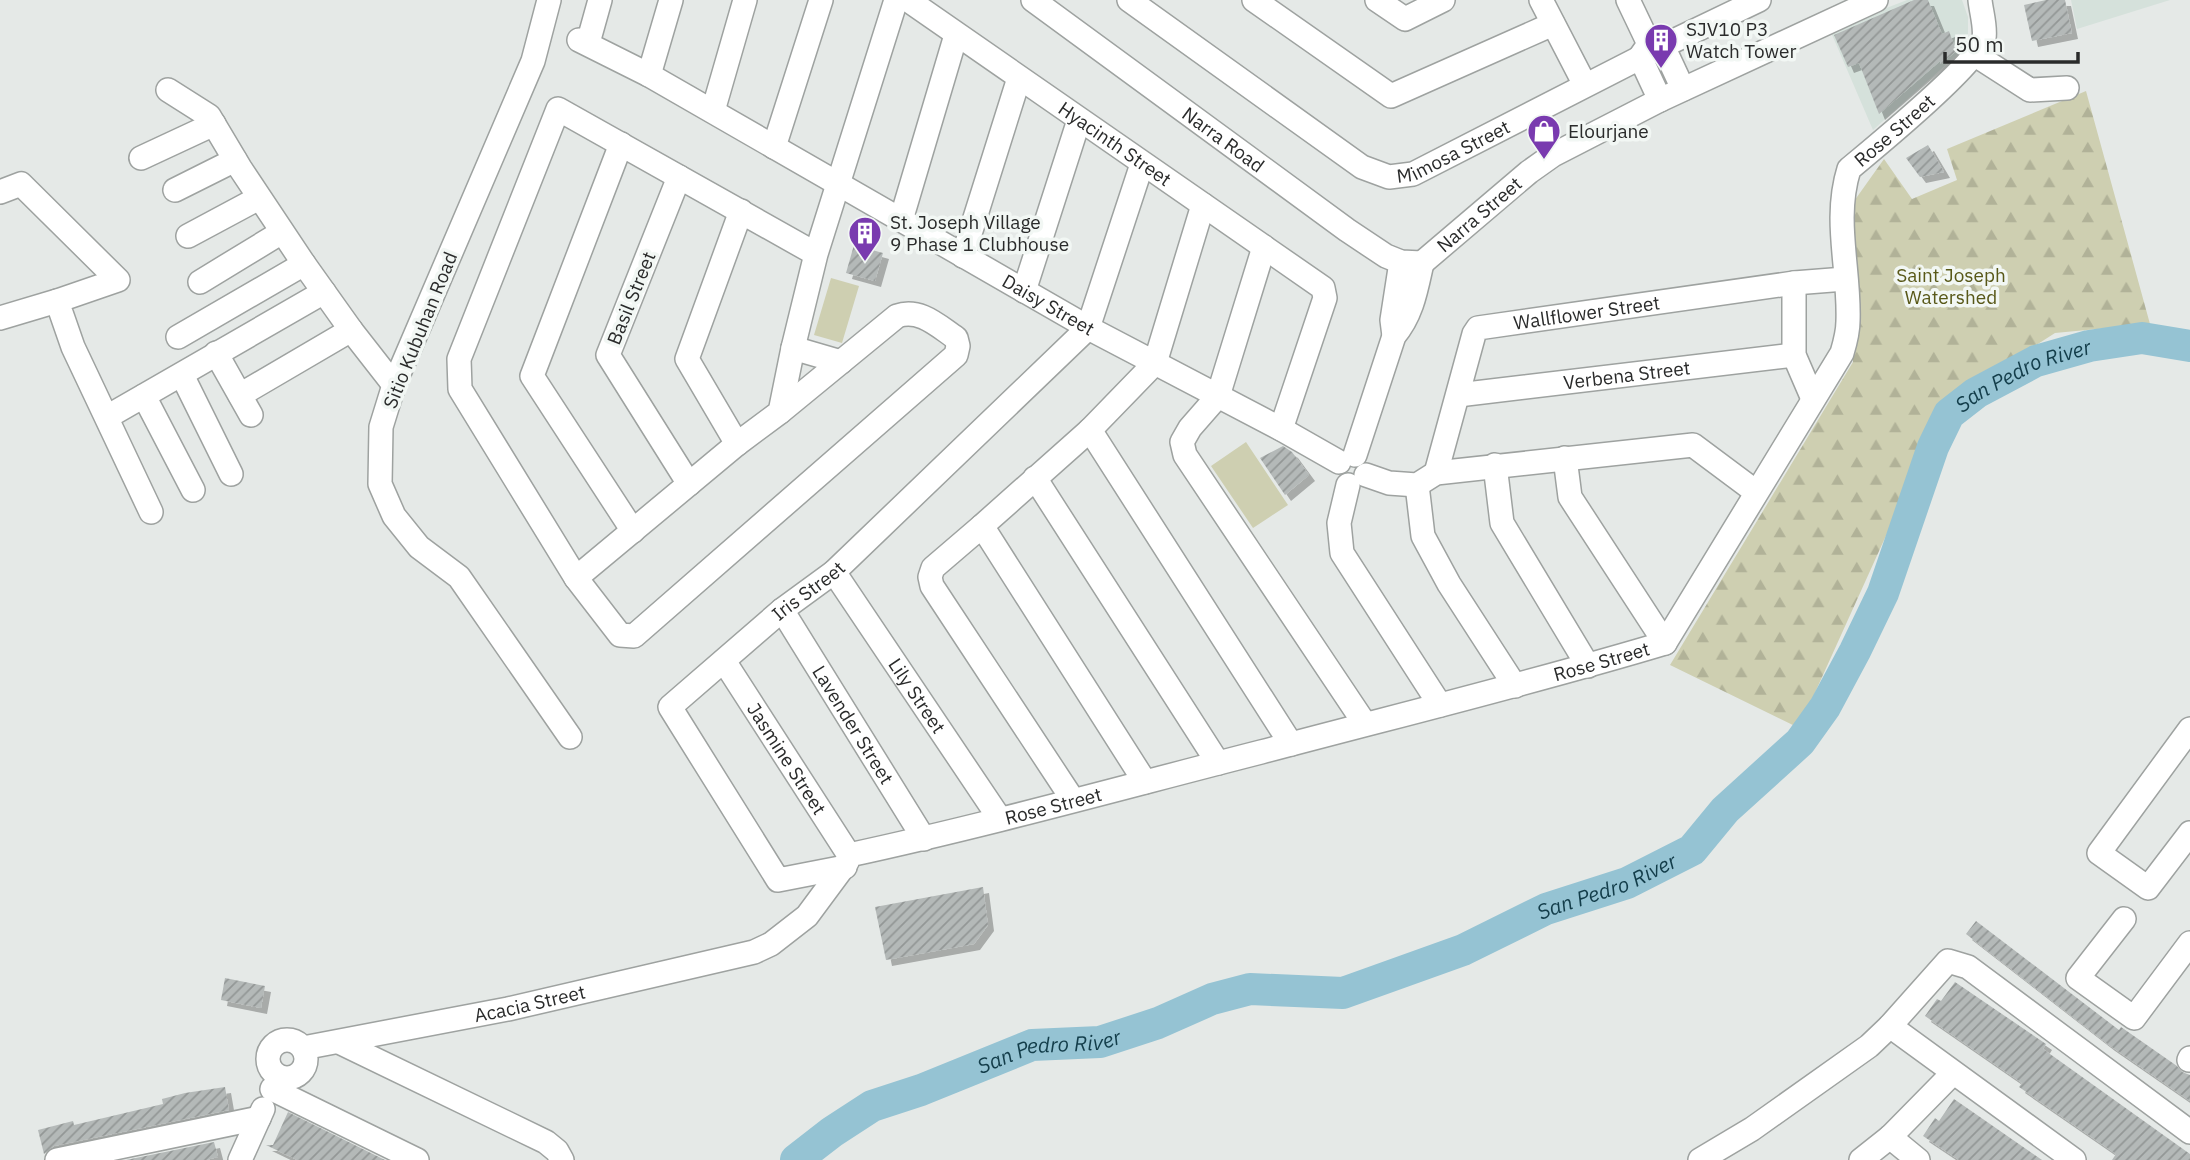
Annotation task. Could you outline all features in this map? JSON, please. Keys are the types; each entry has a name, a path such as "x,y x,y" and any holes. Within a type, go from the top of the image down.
{"street":[{"name":"Sitio Kubuhan Road","path":"549,0 533,61 394,385 381,427 380,484 394,516 419,547 459,577 570,737"},
{"name":"Daisy Street","path":"600,0 584,42 713,111 1088,327 1352,469 1389,484 1495,465 1693,445 1756,492"},
{"path":"649,75 671,0"},
{"path":"713,111 745,0"},
{"path":"774,147 821,0"},
{"path":"780,412 816,254 896,0"},
{"name":"Hyacinth Street","path":"908,0 1323,288 1325,298 1281,429"},
{"name":"Narra Road","path":"1033,0 1347,230 1386,257 1411,263"},
{"name":"Mimosa Street","path":"1129,0 1362,167 1389,177 1413,174 1733,6 1759,0"},
{"path":"1254,0 1391,96 1553,24"},
{"path":"1377,0 1405,19 1443,0"},
{"path":"1541,0 1585,85"},
{"path":"1628,0 1651,49 1683,89"},
{"name":"Narra Street","path":"1411,263 1553,155 1660,100 1876,0"},
{"path":"1980,0 1984,38 1975,54 2031,90 2067,88"},
{"path":"901,220 957,35"},
{"path":"1651,49 1660,100"},
{"name":"Rose Street","path":"778,880 924,839 1515,686 1665,643 1842,353 1848,320 1841,218 1844,185 1849,169 1952,78 1975,54"},
{"path":"963,256 1019,78"},
{"path":"168,90 209,116 234,160 304,264 394,385"},
{"path":"576,578 737,443 780,412 897,316 908,312 918,314 957,338 958,346 956,355 634,636 620,635 576,578 460,389 459,359 558,109 816,254"},
{"path":"1024,291 1079,120"},
{"path":"141,158 214,124"},
{"path":"621,144 532,376 633,531"},
{"path":"174,190 234,160"},
{"path":"1088,327 1142,164"},
{"name":"Basil Street","path":"680,177 608,355 689,484"},
{"path":"0,192 21,184 118,280 57,302 0,318"},
{"path":"188,236 259,198"},
{"path":"1073,800 932,586 930,577 933,568 1090,430 1155,363 1203,205"},
{"path":"737,443 687,359 741,211"},
{"path":"200,282 282,232"},
{"path":"1264,247 1218,396 1190,428 1182,442 1185,455 1365,724"},
{"path":"1411,263 1392,320 1395,336 1352,469 1339,523 1339,539 1342,553 1440,705"},
{"path":"178,337 304,264"},
{"name":"Wallflower Street","path":"1427,479 1458,395 1474,334 1478,328 1794,283 1845,279"},
{"path":"1794,283 1794,355 1813,399"},
{"path":"107,417 324,292"},
{"path":"57,302 73,347 151,512"},
{"name":"Iris Street","path":"778,880 670,707 782,610 834,572 1088,327"},
{"path":"216,353 246,405 351,330"},
{"path":"793,348 841,362"},
{"name":"Verbena Street","path":"1458,395 1794,355"},
{"path":"182,375 231,474"},
{"path":"144,396 193,490"},
{"path":"1090,430 1291,744"},
{"path":"1565,458 1570,497 1665,643"},
{"path":"1495,465 1502,523 1588,666"},
{"path":"1035,478 1218,763"},
{"path":"1427,479 1423,536 1449,584 1515,686"},
{"path":"982,526 1145,782"},
{"name":"Lily Street","path":"834,572 1000,819"},
{"name":"Lavender Street","path":"782,610 924,839"},
{"name":"Jasmine Street","path":"724,661 847,861"},
{"path":"2190,729 2099,853 2148,888 2190,833"},
{"name":"Acacia Street","path":"275,1082 268,1058 273,1046 285,1040 298,1043 303,1048 339,1042 508,1009 754,952 771,944 807,916 847,861"},
{"path":"2124,919 2078,978 2134,1018 2190,943"},
{"path":"1700,1160 1762,1122 1869,1046 1890,1027 1948,961 1968,967 2190,1132"},
{"path":"1890,1027 2074,1160"},
{"path":"339,1042 546,1143 557,1151 562,1160"},
{"path":"1861,1160 1890,1138 1953,1073"},
{"path":"244,1159 275,1082 417,1160"},
{"path":"57,1160 259,1118"},
{"path":"1890,1138 1918,1160"}],"shaded area":[{"path":"1907,0 1962,0 1968,17 1968,39 1959,53 1873,130 1830,30"},
{"path":"2071,0 2170,0 2077,29"}],"green space":[{"name":"Saint Joseph Watershed","path":"2086,91 2150,324 2055,333 1946,403 1799,728 1670,665 1853,362 1852,204 1884,159 1912,199 1957,180 1947,149"},
{"path":"831,278 859,286 842,343 814,335"},
{"path":"1246,442 1288,505 1253,528 1211,466"}],"building":[{"path":"1914,0 1928,0 1942,34 1949,31 1956,51 1941,64 1940,61 1879,114 1859,63 1848,67 1834,35"},
{"path":"2046,0 2065,0 2072,33 2032,41 2024,5"},
{"path":"1928,145 1944,172 1920,177 1906,158"},
{"name":"St. Joseph Village 9 Phase 1 Clubhouse","path":"854,245 883,253 875,281 846,273"},
{"path":"1283,446 1292,452 1309,475 1285,495 1260,458"},
{"path":"983,887 988,925 974,944 886,960 875,907"},
{"path":"1976,921 2119,1030 2121,1027 2182,1072 2190,1075 2190,1101 2109,1045 1966,934"},
{"path":"225,978 265,986 261,1008 221,1000"},
{"path":"1955,982 2046,1044 2043,1049 2190,1154 2190,1160 2112,1160 2116,1154 2019,1087 2022,1083 1925,1016 1937,999 1941,1001"},
{"path":"225,1087 229,1110 54,1146 44,1154 38,1130 73,1121 74,1125 163,1104 162,1099 185,1093"},
{"path":"1954,1099 2042,1160 1959,1160 1923,1136 1935,1118 1939,1121"},
{"path":"288,1112 385,1160 297,1160 266,1145 273,1145"},
{"path":"214,1142 218,1157 206,1160 126,1160"}],"waterway":[{"name":"San Pedro River","path":"796,1160 872,1106 921,1090 1032,1045 1100,1042 1158,1023 1212,999 1250,989 1343,993 1463,950 1546,909 1627,883 1692,850 1725,810 1800,742 1825,707 1883,593 1933,447 1949,414 1976,393 2036,361 2089,346 2142,338 2190,346"}],"place":[{"name":"SJV10 P3 Watch Tower","path":"1661,70"},
{"name":"Elourjane","path":"1544,161"},
{"name":"St. Joseph Village 9 Phase 1 Clubhouse","path":"865,263"}]}
